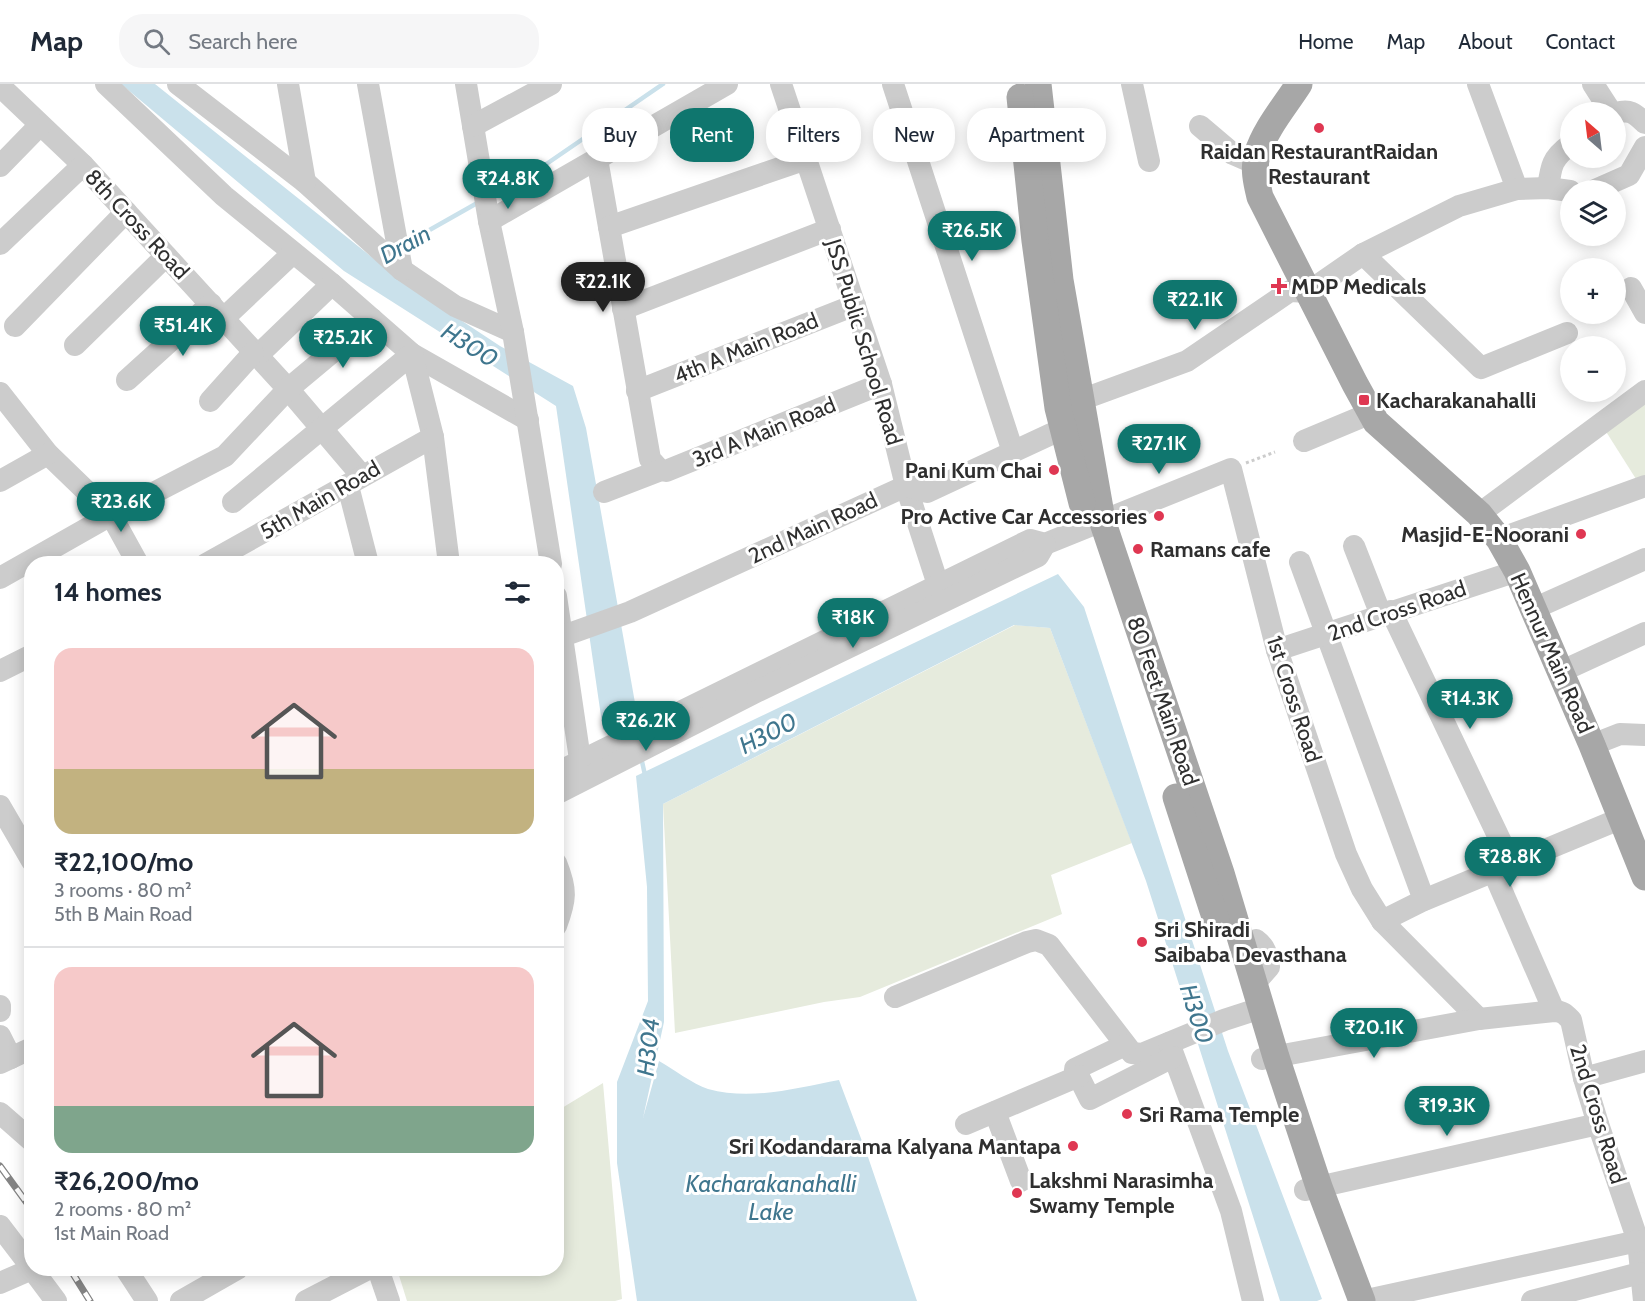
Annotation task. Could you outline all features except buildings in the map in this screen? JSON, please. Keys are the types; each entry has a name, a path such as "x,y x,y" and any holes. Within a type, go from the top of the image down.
{"main road":[{"name":"80 Feet Main Road","path":"1019,84 1035,241 1067,413 1095,523 1246,1006 1269,1058 1312,1189 1344,1301"},
{"name":"80 Feet Main Road","path":"1038,84 1060,280 1067,413"},
{"name":"Hennur Main Road","path":"1299,84 1266,134 1257,156 1256,177 1260,198 1376,422 1479,514 1499,539 1516,571 1592,745 1633,832 1645,877"},
{"name":"80 Feet Main Road","path":"1095,523 1170,720 1242,945 1246,1006"},
{"name":"80 Feet Main Road","path":"1312,1189 1362,1301"}],"street":[{"path":"106,84 224,196 332,284 412,354 526,410"},
{"path":"178,84 200,94 305,182 402,270 454,306 514,337"},
{"path":"288,84 305,182"},
{"path":"368,84 402,270"},
{"path":"466,84 489,221 514,337 550,556"},
{"path":"473,126 551,84"},
{"path":"658,124 727,84"},
{"name":"JSS Public School Road","path":"781,84 789,108"},
{"path":"893,84 1013,452"},
{"path":"1132,84 1149,161"},
{"path":"1478,84 1516,189"},
{"path":"1593,84 1605,102"},
{"name":"8th Cross Road","path":"0,86 83,165 218,311 322,430 355,481 367,556"},
{"path":"1626,110 1633,111 1645,123"},
{"path":"0,166 40,125"},
{"path":"1200,126 1233,154 1256,164"},
{"path":"1618,180 1629,175 1645,147"},
{"path":"1308,292 1363,254 1459,206 1516,189 1559,190 1550,171 1560,152"},
{"path":"489,221 592,162"},
{"path":"598,162 637,391 656,465"},
{"path":"609,227 797,162"},
{"name":"JSS Public School Road","path":"807,162 881,384 906,486 941,593"},
{"path":"0,244 83,165"},
{"path":"15,326 126,212"},
{"path":"623,309 830,229"},
{"path":"127,380 293,253"},
{"path":"1363,254 1481,368 1567,333"},
{"path":"75,345 166,256"},
{"path":"210,401 255,355 332,284"},
{"path":"1630,288 1645,313"},
{"name":"2nd Main Road","path":"564,636 630,612 906,486 927,492 1013,452 1067,413 1187,361 1290,291 1308,292"},
{"name":"4th A Main Road","path":"637,391 855,305"},
{"path":"39,556 111,515 225,456 288,389 372,319"},
{"path":"233,502 412,354"},
{"path":"412,354 434,437 448,556"},
{"name":"3rd A Main Road","path":"604,492 656,465 666,471 881,384"},
{"path":"1479,514 1645,391"},
{"path":"1,395 48,454 111,515 134,556"},
{"path":"1305,441 1371,413"},
{"name":"5th Main Road","path":"220,556 434,437"},
{"path":"0,481 48,454"},
{"path":"632,749 659,723 941,593 1038,556 1045,544 1231,469"},
{"name":"1st Cross Road","path":"1231,469 1277,650 1346,854 1362,889 1382,921 1479,1019"},
{"path":"1499,539 1643,486"},
{"path":"1269,1058 1479,1019 1554,1011 1503,869 1354,546"},
{"path":"1533,609 1645,559"},
{"path":"1300,562 1424,900"},
{"path":"0,578 24,564"},
{"name":"2nd Cross Road","path":"1277,650 1516,571"},
{"path":"564,787 582,771 758,691 941,593"},
{"path":"1560,672 1645,633"},
{"path":"564,643 582,771"},
{"path":"0,671 24,659"},
{"path":"1592,745 1620,734 1645,735"},
{"path":"564,772 582,771"},
{"path":"3,818 24,849"},
{"path":"1382,921 1424,900 1503,869 1633,832"},
{"path":"564,881 566,894 564,906"},
{"path":"895,997 1036,940 1049,945 1132,1053 1142,1054 1175,1046"},
{"path":"1125,1046 1075,1069 1090,1099 1175,1046 1246,1006"},
{"name":"2nd Cross Road","path":"1554,1011 1560,1011 1571,1020 1584,1078 1638,1241 1644,1301"},
{"path":"0,1036 5,1061 24,1052"},
{"path":"1175,1046 1231,1211 1253,1301"},
{"path":"1584,1078 1645,1061"},
{"path":"966,1124 1079,1076"},
{"path":"995,1112 1021,1181"},
{"path":"0,1113 24,1134"},
{"path":"1312,1189 1598,1124"},
{"path":"1,1229 24,1259"},
{"path":"1362,1301 1638,1241"},
{"path":"0,1283 24,1272"},
{"path":"1533,1301 1640,1274"},
{"path":"37,1276 56,1301"},
{"path":"131,1276 147,1301"},
{"path":"181,1301 225,1276"},
{"path":"306,1301 354,1276"},
{"path":"380,1276 389,1301"}],"path":[{"path":"1231,469 1275,452"}],"shaded area":[{"path":"1645,399 1645,480 1636,479 1605,430"},
{"path":"1015,625 1050,628 1132,843 1051,875 1062,914 860,997 824,1002 675,1033 663,804"},
{"path":"603,1083 622,1299 615,1301 407,1301 399,1276 564,1276 564,1107"}],"water":[{"path":"121,84 155,84 403,282 500,346 573,386 586,428 637,714 603,730 556,406 344,271"},
{"path":"1058,574 1084,607 1228,1051 1322,1299 1280,1301 1146,881 1050,628 1014,625 663,804 664,1022 643,1118 659,1061 702,1087 741,1094 790,1090 839,1080 917,1301 637,1301 617,1163 617,1082 648,1001 647,887 636,776"}],"waterway":[{"name":"Drain","path":"492,195 542,167 663,84"},
{"name":"Drain","path":"403,245 479,202"},
{"name":"H300","path":"641,757 645,775"}],"railway":[{"path":"0,1166 24,1199"},
{"path":"74,1276 90,1301"}],"place":[{"name":"Raidan RestaurantRaidan Restaurant","path":"1319,128"},
{"name":"MDP Medicals","path":"1279,286"},
{"name":"Kacharakanahalli","path":"1364,400"},
{"name":"Pani Kum Chai","path":"1054,470"},
{"name":"Pro Active Car Accessories","path":"1159,516"},
{"name":"Masjid-E-Noorani","path":"1581,534"},
{"name":"Ramans cafe","path":"1138,549"},
{"name":"Sri Shiradi Saibaba Devasthana","path":"1142,942"},
{"name":"Sri Rama Temple","path":"1127,1114"},
{"name":"Sri Kodandarama Kalyana Mantapa","path":"1073,1146"},
{"name":"Lakshmi Narasimha Swamy Temple","path":"1017,1193"}],"water label":[{"name":"H304","path":"648,1047"},
{"name":"Kacharakanahalli Lake","path":"771,1197"}]}
